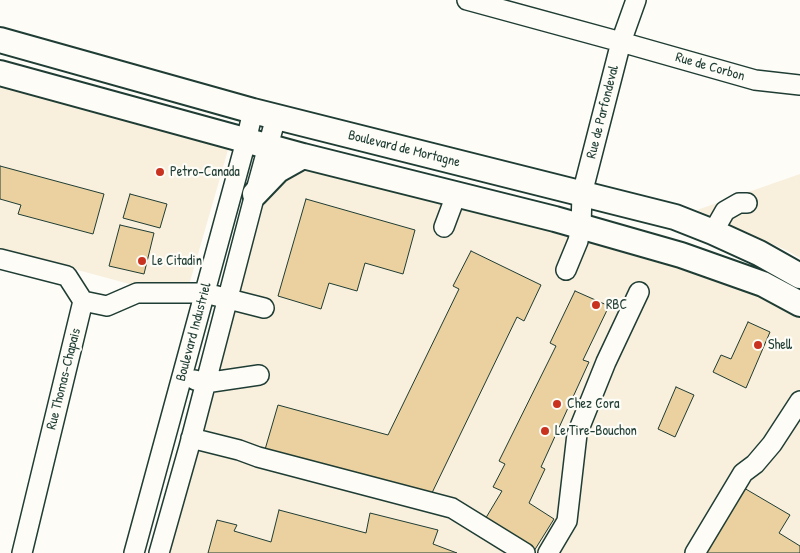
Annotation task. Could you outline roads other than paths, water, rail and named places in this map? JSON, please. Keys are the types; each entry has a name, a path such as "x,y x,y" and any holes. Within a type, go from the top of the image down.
{"main road":[{"name":"Boulevard de Mortagne","path":"0,40 253,111 675,217 759,253 800,276"},
{"path":"0,73 257,144 582,226 682,255 763,284 800,304"},
{"path":"254,194 278,170 303,156"}],"street":[{"name":"Rue de Corbon","path":"467,0 755,80 800,85"},
{"name":"Rue de Parfondeval","path":"566,270 582,226 582,194 621,42 636,0"},
{"name":"Boulevard Industriel","path":"159,553 191,438 254,194 257,144 253,111"},
{"name":"Boulevard Industriel","path":"134,553 223,226 257,144 276,117"},
{"path":"444,227 456,194"},
{"path":"713,232 725,211 739,203 747,203"},
{"path":"223,226 245,231"},
{"path":"0,259 67,276 83,301 107,306 137,293 205,293 264,308"},
{"path":"548,553 567,521 577,434 606,362 639,292"},
{"name":"Rue Thomas-Chapais","path":"22,553 83,301"},
{"path":"182,376 205,383 259,375"},
{"path":"695,553 743,473 755,464 772,444 800,401"},
{"path":"191,438 239,450 258,458 452,508 525,553"},
{"path":"158,466 182,472"}],"place":[{"name":"Petro-Canada","path":"160,172"},
{"name":"Le Citadin","path":"142,261"},
{"name":"RBC","path":"596,305"},
{"name":"Shell","path":"758,345"},
{"name":"Chez Cora","path":"557,404"},
{"name":"Le Tire-Bouchon","path":"545,431"}]}
